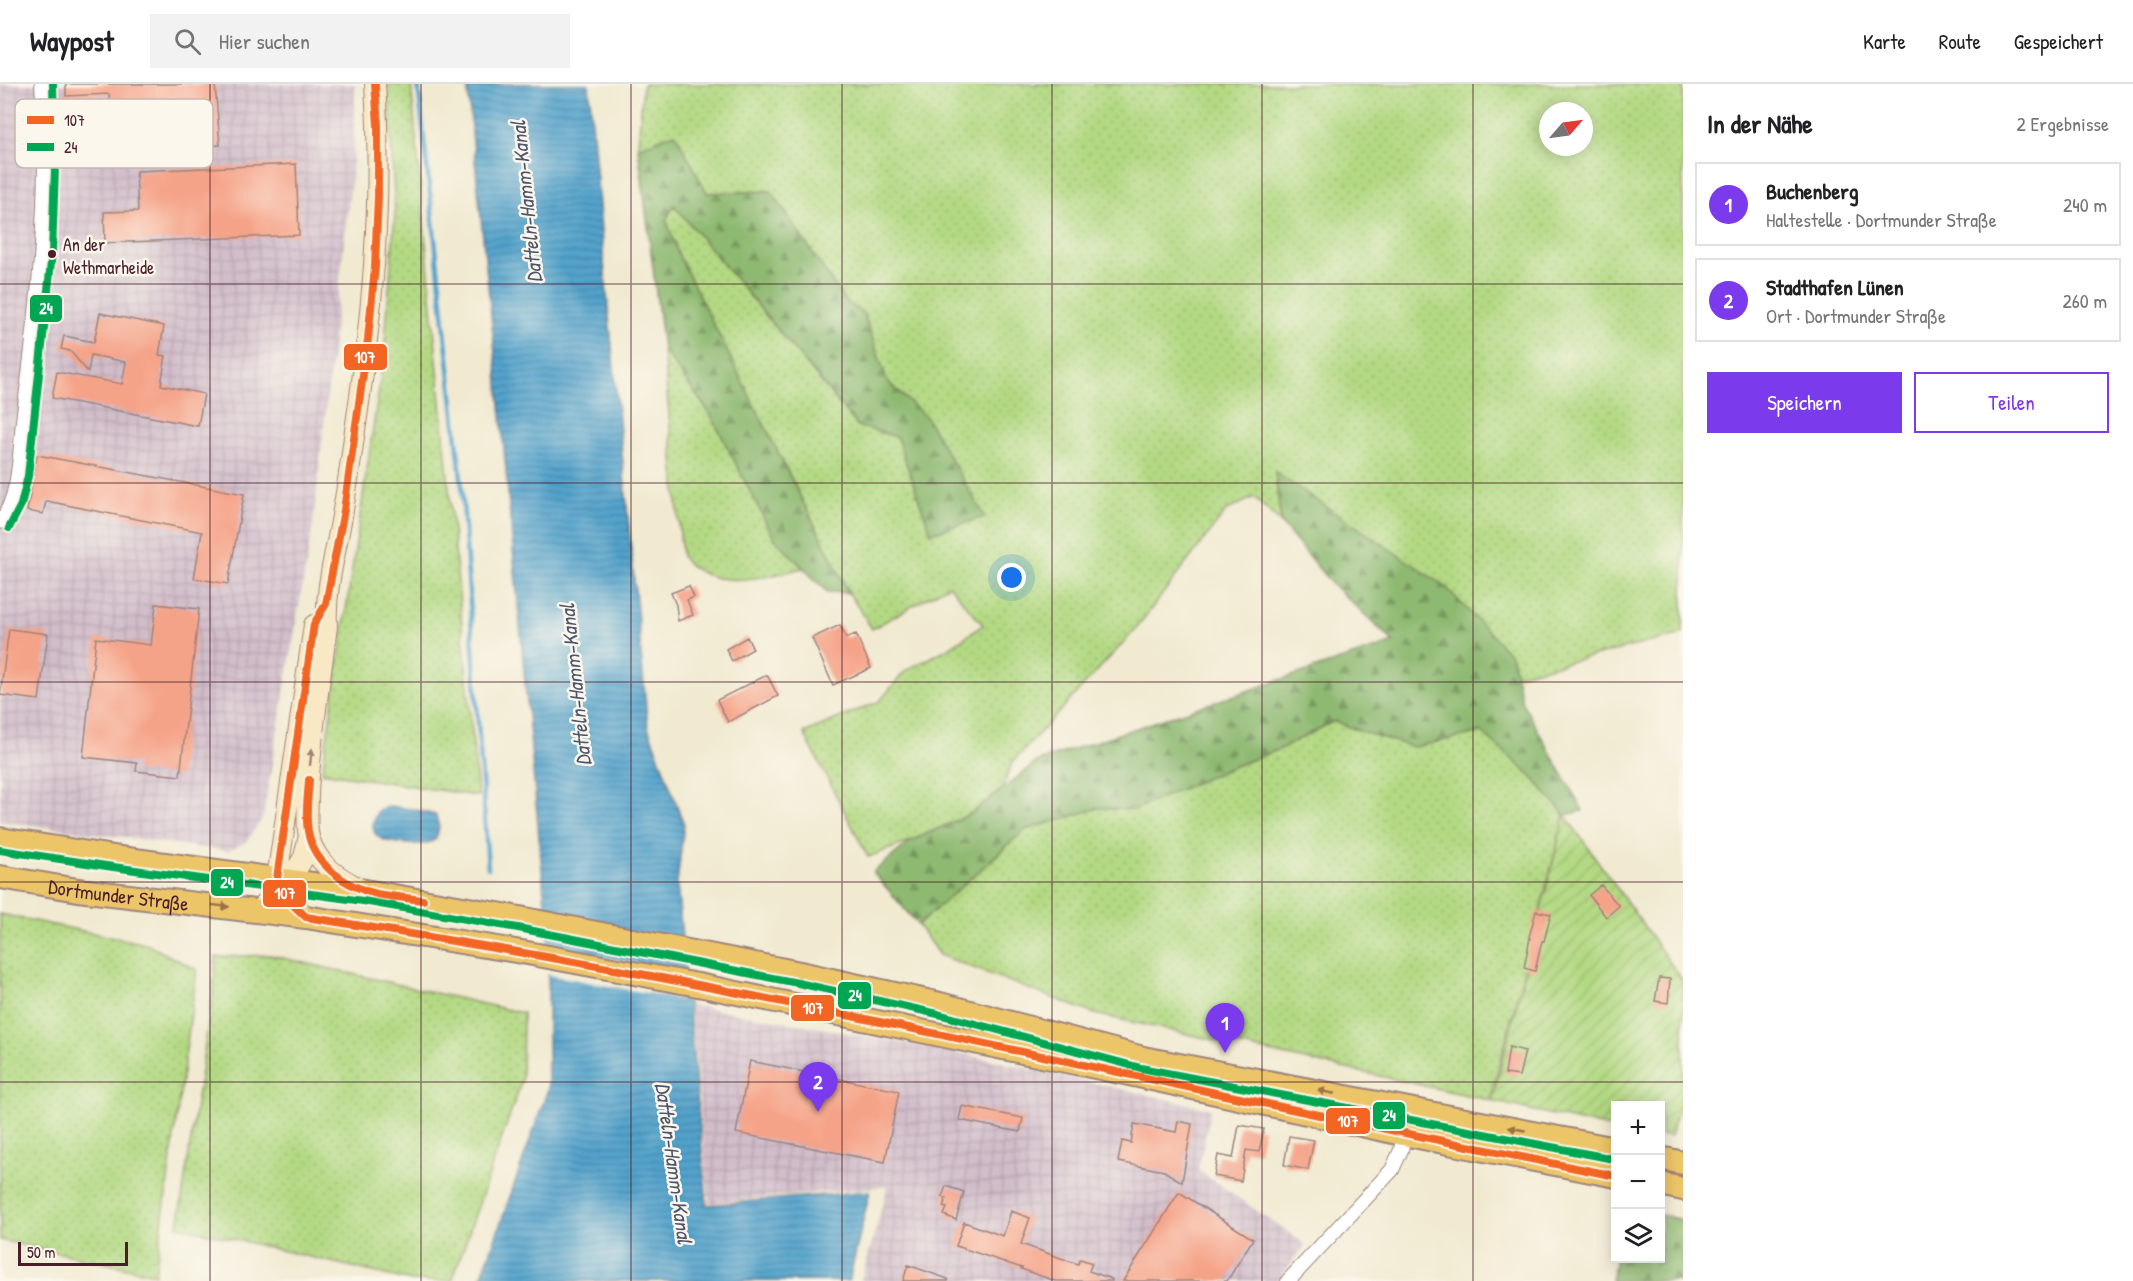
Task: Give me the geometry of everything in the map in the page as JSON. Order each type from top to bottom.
[{"type":"main road","points":[[259,910],[304,857],[309,836],[309,771],[327,626],[326,604],[344,510],[359,410],[375,267],[378,125],[375,84]]},
{"type":"main road","points":[[306,917],[288,900],[282,881],[314,624],[326,604]]},
{"type":"main road","points":[[309,836],[326,866],[336,876],[365,891]]},
{"type":"main road","name":"Dortmunder Straße","points":[[0,839],[282,881],[365,891],[520,918],[800,973],[940,1005],[1143,1058],[1611,1148]]},
{"type":"main road","name":"Dortmunder Straße","points":[[0,877],[78,890],[259,910],[522,952],[703,986],[1134,1075],[1405,1134],[1611,1175]]},
{"type":"main road","points":[[1665,1159],[1683,1163]]},
{"type":"main road","points":[[1665,1185],[1683,1189]]},
{"type":"street","points":[[42,84],[43,99]]},
{"type":"street","points":[[0,522],[15,490],[38,288],[46,168]]},
{"type":"street","points":[[1288,1281],[1392,1170],[1401,1150],[1409,1108]]},
{"type":"shaded area","points":[[0,84],[355,84],[353,161],[313,524],[263,817],[246,842],[228,851],[0,821]]},
{"type":"shaded area","points":[[690,1005],[955,1052],[1211,1109],[1198,1170],[1306,1245],[1277,1281],[861,1281],[888,1186],[709,1203]]},
{"type":"green space","points":[[388,84],[411,84],[478,796],[322,772],[384,355],[395,214]]},
{"type":"green space","points":[[643,84],[1683,84],[1683,634],[1516,675],[1511,655],[1275,473],[1281,523],[1254,497],[1226,511],[1135,630],[1012,763],[1002,789],[970,814],[911,841],[868,857],[804,733],[880,701],[905,671],[947,649],[983,625],[949,585],[872,629],[849,593],[679,256],[666,220],[674,205],[858,426],[897,437],[931,533],[926,417],[887,381],[864,314],[844,300],[771,191],[707,193],[675,133],[638,147]]},
{"type":"green space","points":[[675,133],[707,193],[771,191],[844,300],[864,314],[887,381],[926,417],[985,517],[931,533],[897,437],[858,426],[674,205],[666,220],[679,256],[849,593],[827,592],[774,538],[711,415],[663,349],[638,147]]},
{"type":"green space","points":[[663,349],[711,415],[774,538],[803,568],[755,578],[723,579],[707,575],[694,568],[682,557]]},
{"type":"green space","points":[[1275,472],[1446,587],[1511,655],[1522,702],[1583,811],[1565,815],[1528,773],[1481,732],[1414,747],[1334,721],[1280,749],[1133,810],[1098,808],[1025,830],[918,925],[873,872],[911,841],[971,814],[1038,761],[1394,642],[1330,582],[1281,523]]},
{"type":"green space","points":[[1334,721],[1414,747],[1481,732],[1528,773],[1565,815],[1490,1100],[1095,1014],[939,955],[918,925],[1025,830],[1098,808],[1133,810],[1280,749]]},
{"type":"green space","points":[[1565,815],[1683,981],[1683,1094],[1670,1136],[1665,1135],[1665,1101],[1611,1101],[1611,1128],[1492,1101]]},
{"type":"green space","points":[[0,914],[146,944],[197,970],[155,1274],[0,1240]]},
{"type":"green space","points":[[270,955],[523,1013],[522,1080],[452,1281],[412,1281],[178,1226],[216,957]]},
{"type":"green space","points":[[1665,1216],[1683,1220],[1683,1281],[1611,1281],[1615,1263],[1665,1263]]},
{"type":"water","name":"Datteln-Hamm-Kanal","points":[[467,84],[589,84],[648,727],[684,824],[677,883],[707,1205],[870,1191],[849,1281],[480,1281],[548,1089],[548,937],[498,383]]},
{"type":"water","points":[[390,806],[436,815],[439,827],[436,839],[427,843],[414,844],[391,842],[380,838],[374,830],[375,818],[378,810]]},
{"type":"pier","points":[[545,947],[688,973],[690,1001],[545,974]]},
{"type":"building","points":[[66,84],[215,84],[220,145],[213,145],[213,99],[109,99],[109,94],[66,96]]},
{"type":"building","points":[[296,164],[299,235],[105,243],[104,212],[138,211],[136,171]]},
{"type":"building","points":[[100,313],[164,326],[159,355],[166,356],[161,385],[204,394],[198,426],[52,398],[57,372],[122,384],[126,362],[91,355],[88,372],[70,351],[61,349],[64,336],[94,342]]},
{"type":"building","points":[[37,455],[244,494],[228,584],[194,578],[202,532],[46,501],[43,514],[27,511]]},
{"type":"building","points":[[689,586],[694,597],[687,600],[693,615],[678,621],[676,605],[671,593]]},
{"type":"building","points":[[156,604],[199,609],[180,776],[136,771],[137,763],[83,757],[96,638],[151,645]]},
{"type":"building","points":[[840,625],[846,638],[856,634],[871,668],[833,685],[812,638]]},
{"type":"building","points":[[9,629],[48,634],[39,700],[0,695]]},
{"type":"building","points":[[747,637],[753,649],[732,661],[726,649]]},
{"type":"building","points":[[767,675],[778,696],[728,722],[717,700]]},
{"type":"building","points":[[1601,885],[1619,906],[1606,917],[1589,895]]},
{"type":"building","points":[[1536,911],[1551,914],[1535,971],[1524,968]]},
{"type":"building","points":[[1659,978],[1670,979],[1668,1003],[1655,1001]]},
{"type":"building","points":[[1509,1047],[1525,1051],[1519,1076],[1505,1074]]},
{"type":"building","points":[[750,1061],[899,1091],[885,1162],[736,1133]]},
{"type":"building","points":[[962,1106],[1023,1118],[1020,1132],[959,1120]]},
{"type":"building","points":[[1178,1121],[1192,1124],[1182,1182],[1164,1171],[1118,1162],[1122,1141],[1131,1143],[1134,1124],[1176,1132]]},
{"type":"building","points":[[1239,1125],[1264,1129],[1259,1152],[1246,1150],[1241,1181],[1214,1176],[1218,1155],[1233,1158]]},
{"type":"building","points":[[1289,1136],[1314,1140],[1308,1170],[1284,1165]]},
{"type":"building","points":[[946,1186],[964,1192],[956,1220],[944,1215],[947,1208],[943,1207],[946,1198],[942,1197]]},
{"type":"building","points":[[1179,1192],[1253,1239],[1227,1281],[1123,1281]]},
{"type":"building","points":[[1011,1211],[1030,1218],[1021,1244],[1078,1264],[1080,1259],[1092,1263],[1089,1271],[1112,1279],[1112,1281],[1055,1281],[956,1246],[964,1222],[1003,1236]]},
{"type":"building","points":[[908,1265],[948,1279],[948,1281],[903,1281]]},
{"type":"waterway","points":[[418,84],[462,487],[488,868]]},
{"type":"transit line","name":"24","points":[[53,84],[53,99]]},
{"type":"transit line","name":"107","points":[[375,84],[378,125],[378,196],[375,267],[368,339],[344,510],[326,604],[314,624],[277,878],[288,900],[306,917],[703,986],[1611,1175]]},
{"type":"transit line","name":"24","points":[[9,528],[21,505],[28,476],[52,253],[55,168]]},
{"type":"transit line","name":"107","points":[[309,780],[308,831],[311,843],[324,864],[343,880],[365,891],[423,900]]},
{"type":"transit line","name":"24","points":[[0,850],[363,901],[518,928],[798,983],[938,1014],[1141,1068],[1611,1158]]},
{"type":"place","name":"An der Wethmarheide","points":[[52,254]]},
{"type":"place","name":"Buchenberg","points":[[1225,1053]]},
{"type":"place","name":"Stadthafen Lünen","points":[[818,1112]]}]
